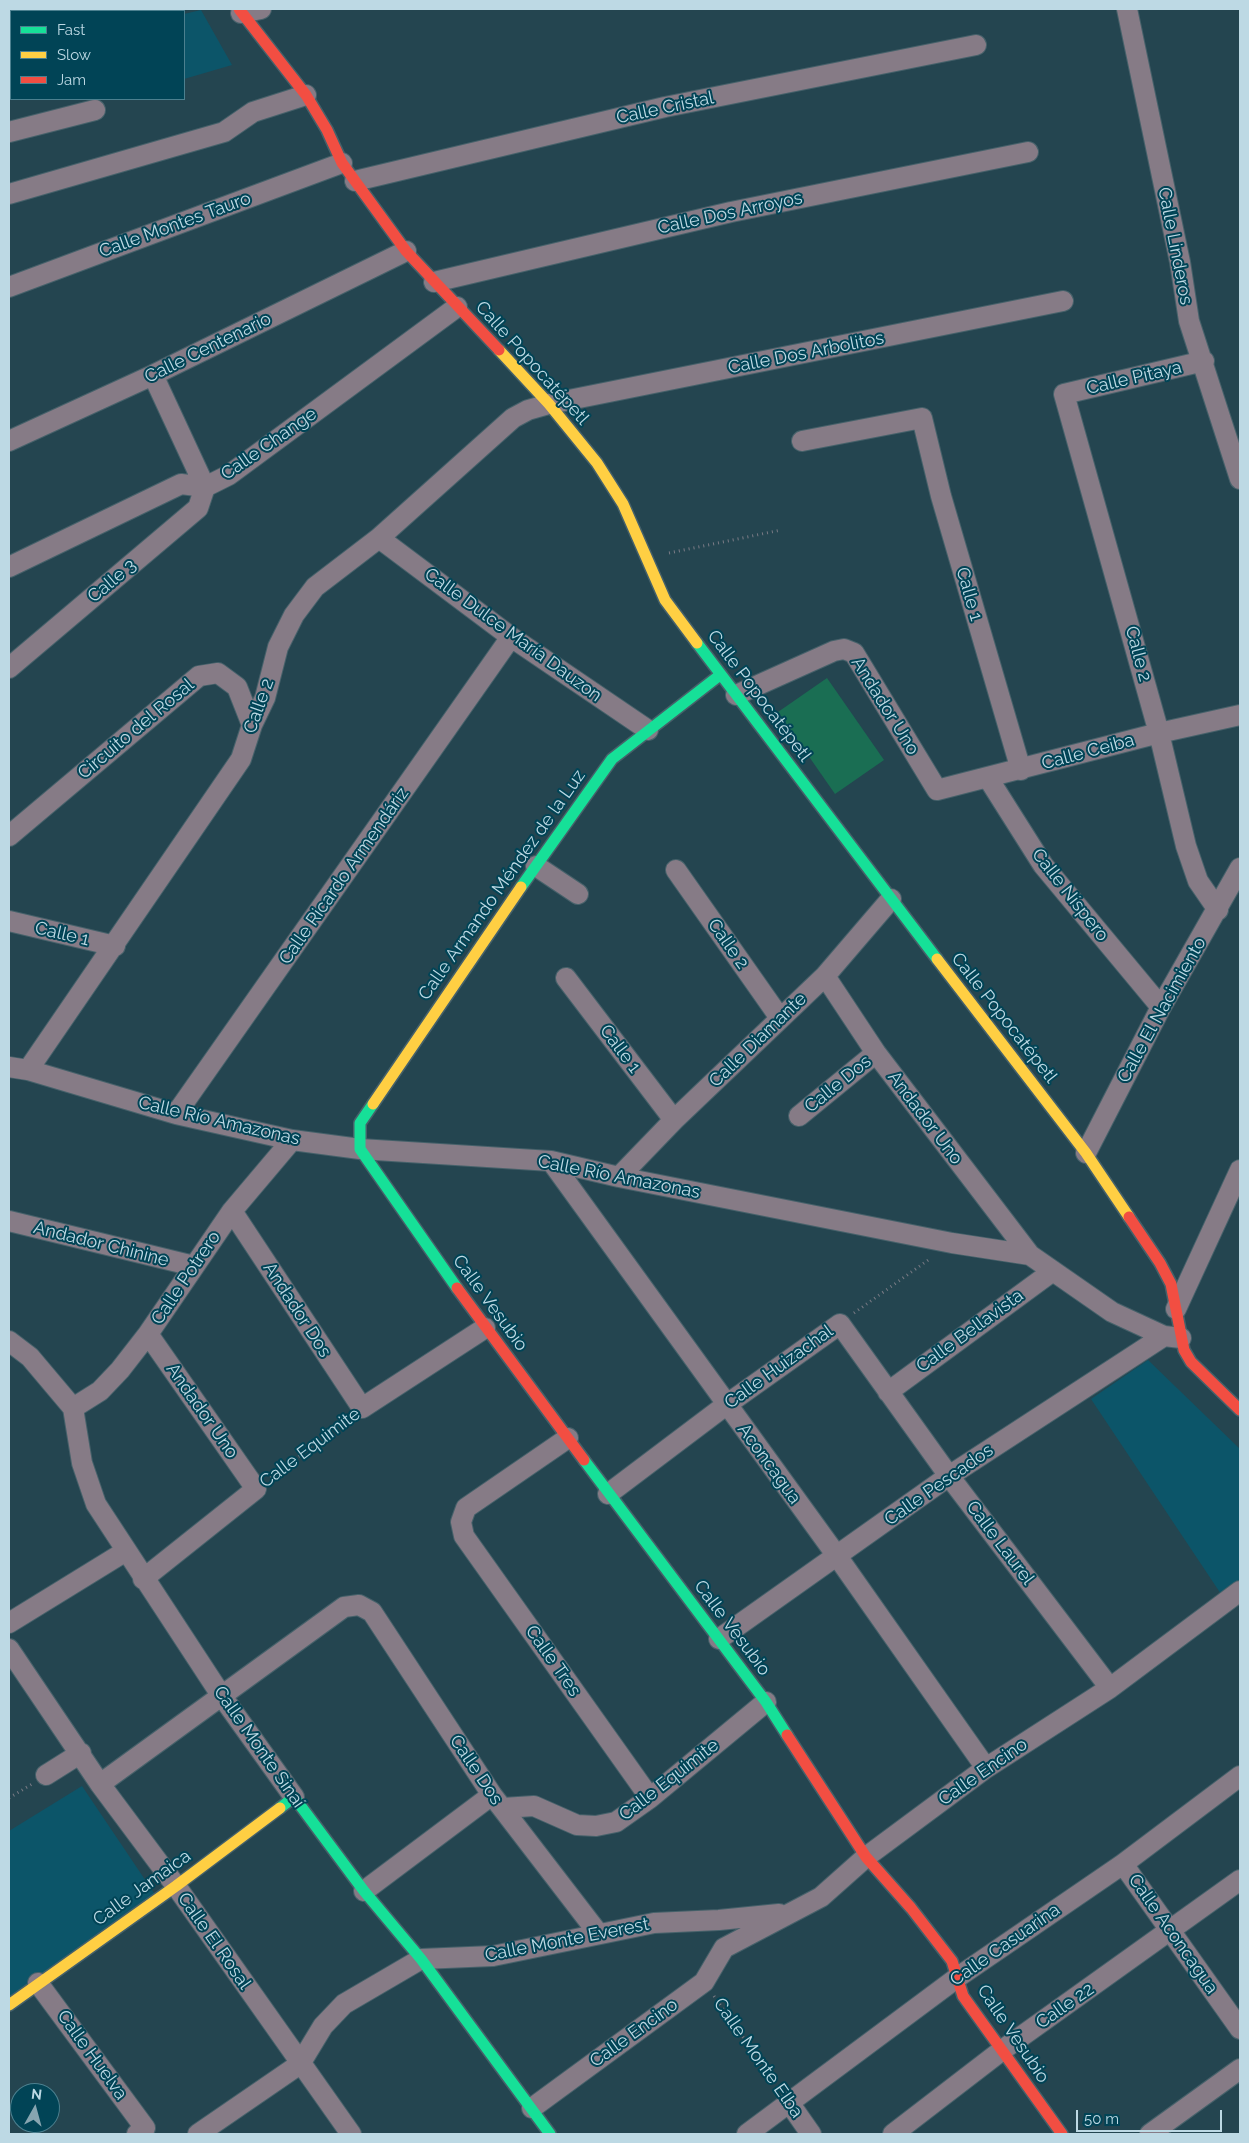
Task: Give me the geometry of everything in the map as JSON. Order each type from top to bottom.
[{"type":"street","points":[[240,11],[262,9]]},
{"type":"street","name":"Calle Linderos","points":[[1127,9],[1180,262],[1189,321],[1204,361],[1240,478]]},
{"type":"street","name":"Calle Popocatépetl","points":[[240,11],[306,95],[327,130],[342,163],[406,251],[549,404],[597,463],[623,504],[665,600],[720,675],[1086,1153],[1160,1263],[1171,1284],[1176,1309],[1172,1337],[1184,1350],[1191,1362],[1238,1404]]},
{"type":"street","name":"Calle Cristal","points":[[355,181],[665,106],[976,45]]},
{"type":"street","points":[[9,194],[224,132],[253,112],[306,95]]},
{"type":"street","points":[[9,132],[95,110]]},
{"type":"street","name":"Calle Dos Arroyos","points":[[434,282],[731,212],[1028,152]]},
{"type":"street","name":"Calle Montes Tauro","points":[[9,288],[342,163]]},
{"type":"street","name":"Calle Centenario","points":[[9,441],[153,375],[406,251]]},
{"type":"street","name":"Calle Dos Arbolitos","points":[[549,404],[1063,301]]},
{"type":"street","name":"Calle Change","points":[[9,567],[181,484],[205,487],[229,475],[457,307]]},
{"type":"street","name":"Calle Pitaya","points":[[1064,394],[1204,361]]},
{"type":"street","points":[[153,375],[205,487]]},
{"type":"street","name":"Calle 2","points":[[1064,394],[1159,733],[1186,846],[1198,881],[1218,910]]},
{"type":"street","name":"Calle 2","points":[[19,1069],[115,946],[241,759],[252,725],[265,698],[278,647],[294,615],[315,587],[379,538],[512,418],[528,410],[549,404]]},
{"type":"street","name":"Calle 1","points":[[802,441],[922,418],[941,496],[1021,770]]},
{"type":"street","name":"Calle 3","points":[[10,664],[198,508],[205,487]]},
{"type":"street","name":"Calle Dulce María Dauzon","points":[[379,538],[511,637],[648,730]]},
{"type":"street","name":"Calle Ricardo Armendáriz","points":[[176,1114],[511,637]]},
{"type":"street","name":"Andador Uno","points":[[736,695],[834,650],[854,653],[937,790]]},
{"type":"street","name":"Circuito del Rosal","points":[[9,836],[199,676],[218,673],[237,687],[252,725]]},
{"type":"street","name":"Calle Armando Méndez de la Luz","points":[[360,1149],[360,1123],[536,866],[612,759],[720,675]]},
{"type":"street","name":"Calle Ceiba","points":[[937,790],[1021,770],[1159,733],[1240,715]]},
{"type":"street","name":"Calle Níspero","points":[[988,778],[1043,865],[1160,1007]]},
{"type":"street","points":[[536,866],[578,894]]},
{"type":"street","name":"Calle El Nacimiento","points":[[1086,1153],[1160,1007],[1218,910],[1240,868]]},
{"type":"street","name":"Calle 2","points":[[676,870],[780,1018]]},
{"type":"street","name":"Calle Diamante","points":[[620,1177],[674,1120],[825,976],[891,899]]},
{"type":"street","name":"Calle 1","points":[[9,921],[115,946]]},
{"type":"street","name":"Andador Uno","points":[[825,976],[876,1053],[1030,1255]]},
{"type":"street","name":"Calle 1","points":[[566,978],[674,1120]]},
{"type":"street","name":"Calle Dos","points":[[799,1116],[876,1053]]},
{"type":"street","name":"Calle Río Amazonas","points":[[19,1069],[176,1114],[292,1140],[360,1149],[551,1161],[620,1177],[952,1243],[1030,1255],[1112,1312],[1172,1337]]},
{"type":"street","name":"Calle Potrero","points":[[73,1408],[100,1391],[148,1334],[232,1211],[292,1140]]},
{"type":"street","name":"Calle Vesubio","points":[[360,1149],[485,1328],[766,1702],[866,1857],[912,1908],[952,1961],[963,1996],[1062,2134]]},
{"type":"street","name":"Aconcagua","points":[[551,1161],[837,1556],[986,1768]]},
{"type":"street","points":[[1176,1309],[1240,1170]]},
{"type":"street","name":"Andador Dos","points":[[232,1211],[362,1408]]},
{"type":"street","name":"Andador Chinine","points":[[9,1221],[194,1266]]},
{"type":"street","name":"Calle Bellavista","points":[[888,1392],[1053,1271]]},
{"type":"street","name":"Calle Huizachal","points":[[608,1494],[726,1405],[840,1324]]},
{"type":"street","name":"Calle Laurel","points":[[840,1324],[949,1476],[1110,1688]]},
{"type":"street","name":"Calle Equimite","points":[[362,1408],[485,1328]]},
{"type":"street","name":"Andador Uno","points":[[148,1334],[256,1489]]},
{"type":"street","name":"Calle Pescados","points":[[719,1639],[949,1476],[1172,1337]]},
{"type":"street","points":[[9,1340],[30,1357],[73,1408]]},
{"type":"street","name":"Calle Monte Sinaí","points":[[73,1408],[82,1463],[96,1504],[143,1579],[221,1695],[294,1797],[364,1891],[421,1959],[550,2134]]},
{"type":"street","name":"Calle Tres","points":[[568,1438],[466,1508],[461,1522],[464,1536],[650,1798]]},
{"type":"street","name":"Calle Equimite","points":[[143,1579],[256,1489]]},
{"type":"street","points":[[9,1623],[126,1551]]},
{"type":"street","name":"Calle Encino","points":[[532,2108],[704,1982],[724,1948],[820,1896],[866,1857],[986,1768],[1110,1688],[1240,1591]]},
{"type":"street","name":"Calle Dos","points":[[221,1695],[344,1607],[359,1604],[372,1612],[497,1801],[598,1933]]},
{"type":"street","name":"Calle El Rosal","points":[[9,1649],[81,1753],[100,1784],[176,1886],[351,2134]]},
{"type":"street","points":[[100,1784],[221,1695]]},
{"type":"street","name":"Calle Equimite","points":[[497,1801],[534,1806],[577,1825],[596,1826],[616,1822],[650,1798],[766,1702]]},
{"type":"street","points":[[46,1775],[81,1753]]},
{"type":"street","name":"Calle Casuarina","points":[[748,2134],[958,1977],[1123,1864],[1240,1776]]},
{"type":"street","name":"Calle Jamaica","points":[[9,2005],[176,1886],[294,1797]]},
{"type":"street","points":[[364,1891],[497,1801]]},
{"type":"street","name":"Calle Aconcagua","points":[[1123,1864],[1240,2029]]},
{"type":"street","name":"Calle 22","points":[[892,2134],[1001,2051],[1240,1880]]},
{"type":"street","name":"Calle Monte Everest","points":[[198,2134],[300,2064],[323,2026],[344,2004],[421,1959],[493,1956],[654,1922],[719,1920],[791,1912]]},
{"type":"street","points":[[719,1920],[724,1948]]},
{"type":"street","name":"Calle Huelva","points":[[38,1983],[141,2131]]},
{"type":"street","points":[[1150,2134],[1240,2069]]},
{"type":"street","name":"Calle Monte Elba","points":[[790,2104],[811,2134]]},
{"type":"path","points":[[646,558],[781,530]]},
{"type":"path","name":"Calle Huizachal","points":[[840,1324],[952,1243]]},
{"type":"path","name":"Calle Equimite","points":[[256,1489],[362,1408]]},
{"type":"path","points":[[9,1798],[46,1775]]},
{"type":"path","name":"Calle Monte Elba","points":[[704,1982],[790,2104]]},
{"type":"shaded area","points":[[201,10],[232,65],[185,79],[185,14]]},
{"type":"shaded area","points":[[1148,1360],[1240,1449],[1240,1580],[1221,1594],[1091,1399]]},
{"type":"shaded area","points":[[82,1786],[156,1896],[9,2001],[9,1831]]},
{"type":"green space","points":[[827,678],[884,760],[835,794],[778,712]]},
{"type":"traffic: fast","points":[[697,643],[937,959]]},
{"type":"traffic: fast","points":[[521,887],[612,759],[720,675]]},
{"type":"traffic: fast","points":[[373,1104],[360,1123],[360,1149],[457,1288]]},
{"type":"traffic: fast","points":[[584,1460],[766,1702],[787,1735]]},
{"type":"traffic: fast","points":[[280,1808],[294,1797],[364,1891],[421,1959],[550,2134]]},
{"type":"traffic: slow","points":[[499,350],[549,404],[597,463],[623,504],[665,600],[697,643]]},
{"type":"traffic: slow","points":[[373,1104],[521,887]]},
{"type":"traffic: slow","points":[[937,959],[1086,1153],[1129,1217]]},
{"type":"traffic: slow","points":[[9,2005],[176,1886],[280,1808]]},
{"type":"traffic: jam","points":[[239,9],[306,95],[327,130],[342,163],[406,251],[499,350]]},
{"type":"traffic: jam","points":[[1129,1217],[1160,1263],[1171,1284],[1184,1350],[1191,1362],[1240,1410]]},
{"type":"traffic: jam","points":[[457,1288],[584,1460]]},
{"type":"traffic: jam","points":[[787,1735],[866,1857],[911,1908],[952,1961],[963,1996],[1062,2134]]}]
